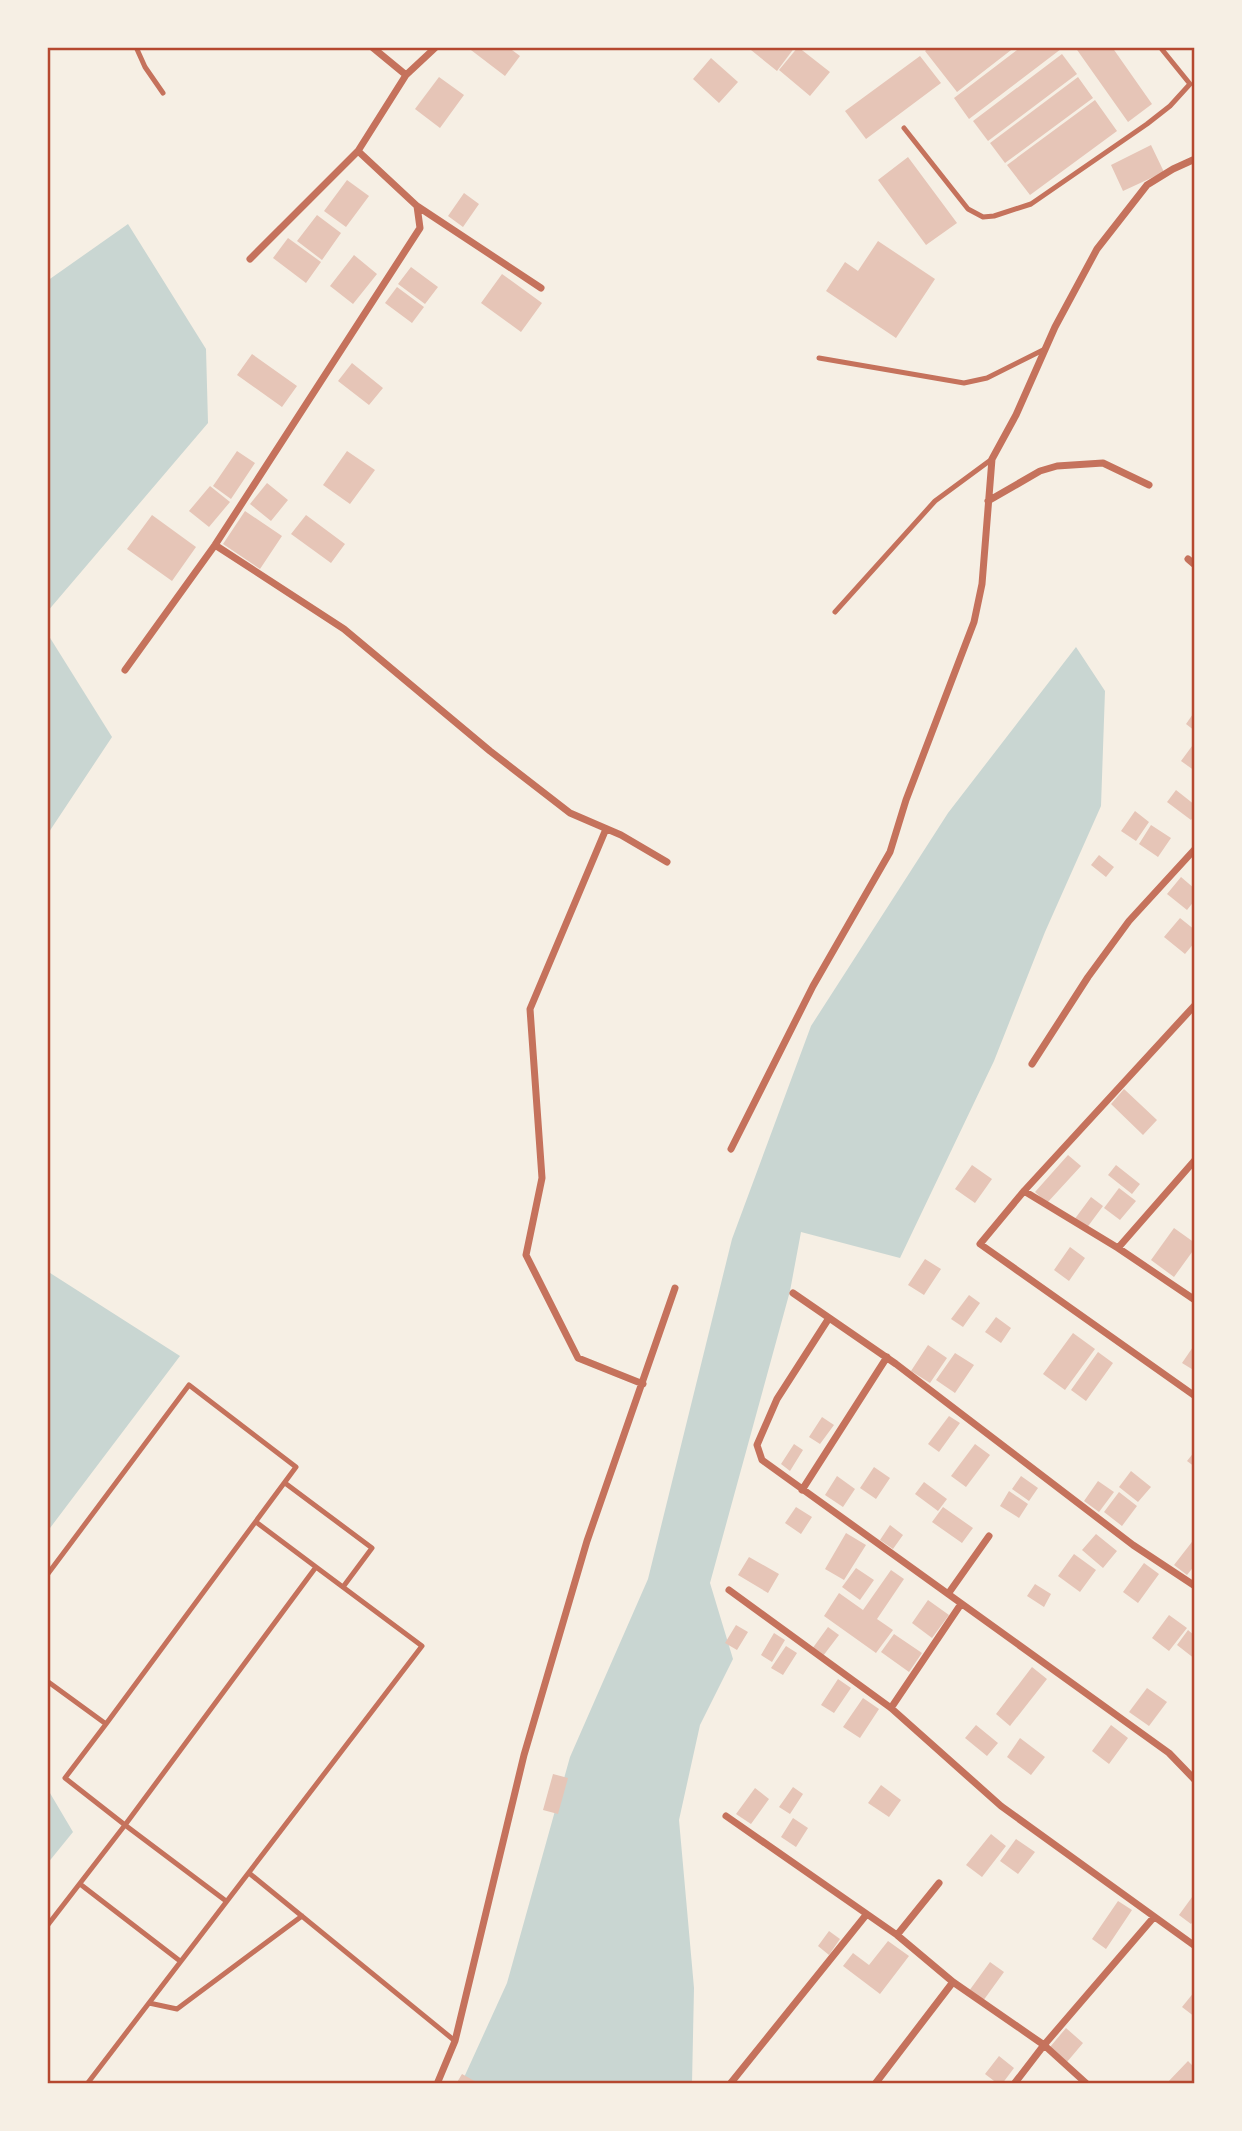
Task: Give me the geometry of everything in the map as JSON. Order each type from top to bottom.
[{"type":"street","points":[[372,47],[406,75]]},
{"type":"street","points":[[250,259],[358,151],[406,75],[436,47]]},
{"type":"street","points":[[358,151],[417,206],[541,288]]},
{"type":"street","points":[[731,1149],[813,986],[890,852],[906,800],[974,622],[982,584],[992,460],[1097,249],[1147,185],[1195,159]]},
{"type":"street","points":[[125,670],[215,545],[420,228],[417,206]]},
{"type":"street","points":[[988,501],[1040,471],[1056,466],[1102,463],[1149,485]]},
{"type":"street","points":[[215,545],[344,629],[489,751],[570,813],[667,862]]},
{"type":"street","points":[[1188,559],[1195,565]]},
{"type":"street","points":[[606,829],[530,1009],[542,1178],[526,1255],[578,1358],[643,1384]]},
{"type":"street","points":[[1032,1064],[1088,977],[1129,921],[1195,849]]},
{"type":"street","points":[[1195,1005],[1024,1191],[980,1244],[1195,1396]]},
{"type":"street","points":[[1118,1248],[1195,1160]]},
{"type":"street","points":[[1024,1191],[1118,1248],[1195,1300]]},
{"type":"street","points":[[438,2084],[455,2042],[524,1755],[587,1541],[675,1288]]},
{"type":"street","points":[[793,1293],[887,1357],[1133,1545],[1195,1587]]},
{"type":"street","points":[[829,1318],[777,1399],[757,1445],[762,1461],[1169,1753],[1195,1780]]},
{"type":"street","points":[[802,1490],[887,1357]]},
{"type":"street","points":[[948,1594],[989,1536]]},
{"type":"street","points":[[729,1590],[891,1708],[1001,1806],[1195,1946]]},
{"type":"street","points":[[891,1708],[961,1604]]},
{"type":"street","points":[[726,1816],[897,1935],[953,1982],[1044,2045],[1087,2084]]},
{"type":"street","points":[[897,1935],[939,1883]]},
{"type":"street","points":[[730,2084],[866,1915]]},
{"type":"street","points":[[1014,2084],[1154,1917]]},
{"type":"street","points":[[875,2084],[953,1982]]},
{"type":"lane","points":[[136,47],[145,67],[163,93]]},
{"type":"lane","points":[[904,128],[968,209],[983,217],[994,216],[1031,204],[1170,106],[1192,83],[1160,47]]},
{"type":"lane","points":[[819,358],[964,383],[987,378],[1045,349]]},
{"type":"lane","points":[[835,612],[935,501],[992,460]]},
{"type":"lane","points":[[47,1574],[189,1385],[296,1467],[65,1778],[226,1901]]},
{"type":"lane","points":[[285,1483],[372,1548],[343,1587]]},
{"type":"lane","points":[[87,2084],[422,1646],[256,1522]]},
{"type":"lane","points":[[47,1926],[316,1567]]},
{"type":"lane","points":[[47,1681],[106,1724]]},
{"type":"lane","points":[[249,1873],[455,2042]]},
{"type":"lane","points":[[79,1884],[180,1961]]},
{"type":"lane","points":[[149,2003],[177,2009],[302,1916]]},
{"type":"shaded area","points":[[128,224],[206,349],[208,423],[47,612],[47,281]]},
{"type":"shaded area","points":[[47,633],[112,737],[47,835]]},
{"type":"shaded area","points":[[1076,647],[1105,691],[1101,806],[1045,932],[994,1061],[900,1258],[801,1232],[790,1291],[710,1583],[733,1659],[700,1725],[679,1820],[694,1988],[692,2084],[461,2084],[507,1983],[570,1757],[648,1579],[732,1239],[811,1026],[948,813]]},
{"type":"shaded area","points":[[47,1271],[180,1356],[47,1532]]},
{"type":"shaded area","points":[[47,1788],[73,1832],[47,1864]]},
{"type":"building","points":[[467,47],[508,47],[520,56],[505,76]]},
{"type":"building","points":[[753,47],[795,47],[777,71],[751,50]]},
{"type":"building","points":[[798,47],[830,72],[810,96],[779,70]]},
{"type":"building","points":[[930,47],[1015,47],[957,92],[925,51]]},
{"type":"building","points":[[1021,47],[1061,49],[969,119],[954,98]]},
{"type":"building","points":[[1075,47],[1112,47],[1152,104],[1128,122]]},
{"type":"building","points":[[1062,54],[1077,74],[988,141],[973,121]]},
{"type":"building","points":[[920,56],[941,83],[866,139],[845,111]]},
{"type":"building","points":[[711,58],[738,82],[719,103],[693,79]]},
{"type":"building","points":[[439,77],[464,95],[440,128],[415,109]]},
{"type":"building","points":[[1078,77],[1093,98],[1005,163],[990,143]]},
{"type":"building","points":[[1095,100],[1117,131],[1030,195],[1007,165]]},
{"type":"building","points":[[1151,145],[1164,172],[1123,191],[1111,165]]},
{"type":"building","points":[[908,157],[957,223],[926,245],[878,180]]},
{"type":"building","points":[[347,180],[369,196],[346,227],[324,211]]},
{"type":"building","points":[[464,193],[479,204],[463,227],[448,216]]},
{"type":"building","points":[[317,215],[341,233],[322,260],[297,241]]},
{"type":"building","points":[[288,238],[321,262],[306,283],[273,258]]},
{"type":"building","points":[[878,241],[935,279],[896,338],[826,291],[845,262],[858,271]]},
{"type":"building","points":[[354,255],[377,274],[353,304],[330,286]]},
{"type":"building","points":[[411,267],[438,287],[425,304],[398,284]]},
{"type":"building","points":[[502,274],[542,303],[521,332],[481,303]]},
{"type":"building","points":[[397,287],[424,307],[412,323],[385,303]]},
{"type":"building","points":[[252,354],[297,386],[282,407],[237,375]]},
{"type":"building","points":[[352,363],[383,388],[369,405],[338,381]]},
{"type":"building","points":[[237,451],[255,463],[231,499],[213,486]]},
{"type":"building","points":[[347,451],[375,470],[350,504],[323,485]]},
{"type":"building","points":[[267,483],[288,500],[271,521],[250,504]]},
{"type":"building","points":[[210,486],[230,502],[209,527],[189,511]]},
{"type":"building","points":[[245,511],[282,536],[260,569],[223,544]]},
{"type":"building","points":[[152,515],[196,547],[172,581],[127,549]]},
{"type":"building","points":[[306,515],[345,544],[331,563],[291,534]]},
{"type":"building","points":[[1195,711],[1195,731],[1186,724]]},
{"type":"building","points":[[1195,742],[1195,771],[1181,761]]},
{"type":"building","points":[[1176,790],[1195,805],[1195,815],[1191,820],[1167,802]]},
{"type":"building","points":[[1135,811],[1149,822],[1136,841],[1121,831]]},
{"type":"building","points":[[1151,825],[1171,838],[1158,857],[1139,844]]},
{"type":"building","points":[[1099,855],[1114,867],[1106,877],[1091,865]]},
{"type":"building","points":[[1181,877],[1195,889],[1195,900],[1187,910],[1167,894]]},
{"type":"building","points":[[1180,918],[1195,930],[1195,942],[1185,954],[1164,937]]},
{"type":"building","points":[[1124,1089],[1157,1120],[1143,1135],[1111,1104]]},
{"type":"building","points":[[1068,1155],[1081,1166],[1047,1203],[1035,1192]]},
{"type":"building","points":[[972,1165],[992,1179],[975,1203],[955,1189]]},
{"type":"building","points":[[1116,1165],[1140,1184],[1132,1194],[1108,1175]]},
{"type":"building","points":[[1119,1188],[1136,1201],[1120,1220],[1104,1208]]},
{"type":"building","points":[[1091,1197],[1103,1206],[1086,1229],[1074,1220]]},
{"type":"building","points":[[1174,1228],[1195,1243],[1195,1248],[1174,1277],[1151,1260]]},
{"type":"building","points":[[1070,1247],[1085,1258],[1069,1281],[1054,1270]]},
{"type":"building","points":[[925,1259],[941,1269],[924,1295],[908,1285]]},
{"type":"building","points":[[969,1295],[980,1303],[963,1327],[951,1319]]},
{"type":"building","points":[[996,1317],[1011,1328],[1001,1343],[985,1332]]},
{"type":"building","points":[[1073,1333],[1095,1349],[1065,1390],[1043,1374]]},
{"type":"building","points":[[1195,1344],[1195,1371],[1182,1363]]},
{"type":"building","points":[[928,1345],[947,1358],[930,1383],[911,1371]]},
{"type":"building","points":[[1098,1352],[1113,1363],[1086,1401],[1071,1390]]},
{"type":"building","points":[[955,1353],[974,1365],[955,1393],[936,1380]]},
{"type":"building","points":[[949,1416],[960,1423],[939,1452],[928,1444]]},
{"type":"building","points":[[822,1417],[834,1425],[820,1444],[809,1437]]},
{"type":"building","points":[[794,1444],[803,1450],[790,1471],[781,1464]]},
{"type":"building","points":[[975,1444],[990,1455],[966,1487],[951,1476]]},
{"type":"building","points":[[1195,1451],[1195,1467],[1187,1461]]},
{"type":"building","points":[[874,1467],[890,1478],[876,1499],[860,1488]]},
{"type":"building","points":[[1131,1471],[1151,1487],[1138,1502],[1119,1487]]},
{"type":"building","points":[[837,1476],[855,1489],[843,1507],[825,1495]]},
{"type":"building","points":[[1021,1476],[1038,1488],[1029,1501],[1012,1489]]},
{"type":"building","points":[[1098,1481],[1114,1492],[1099,1512],[1084,1501]]},
{"type":"building","points":[[924,1482],[947,1499],[938,1511],[915,1494]]},
{"type":"building","points":[[1009,1491],[1028,1504],[1019,1518],[1000,1506]]},
{"type":"building","points":[[1119,1492],[1137,1506],[1122,1526],[1104,1512]]},
{"type":"building","points":[[796,1507],[812,1517],[801,1534],[785,1523]]},
{"type":"building","points":[[943,1507],[973,1528],[962,1543],[932,1522]]},
{"type":"building","points":[[890,1525],[903,1535],[893,1549],[880,1540]]},
{"type":"building","points":[[846,1533],[866,1545],[844,1580],[825,1569]]},
{"type":"building","points":[[1096,1534],[1117,1551],[1103,1568],[1082,1550]]},
{"type":"building","points":[[1195,1538],[1195,1565],[1187,1575],[1174,1565]]},
{"type":"building","points":[[1074,1554],[1096,1570],[1080,1592],[1058,1576]]},
{"type":"building","points":[[749,1557],[779,1574],[768,1593],[738,1575]]},
{"type":"building","points":[[1144,1563],[1159,1574],[1138,1603],[1123,1592]]},
{"type":"building","points":[[856,1568],[874,1580],[860,1600],[842,1587]]},
{"type":"building","points":[[891,1570],[904,1579],[877,1619],[893,1630],[876,1653],[824,1616],[839,1593],[863,1610]]},
{"type":"building","points":[[1035,1584],[1051,1594],[1044,1607],[1027,1596]]},
{"type":"building","points":[[928,1600],[949,1615],[932,1638],[912,1623]]},
{"type":"building","points":[[1169,1615],[1187,1628],[1169,1651],[1152,1638]]},
{"type":"building","points":[[736,1625],[748,1632],[737,1650],[725,1643]]},
{"type":"building","points":[[828,1627],[839,1635],[823,1656],[812,1649]]},
{"type":"building","points":[[1188,1630],[1195,1636],[1195,1659],[1177,1645]]},
{"type":"building","points":[[774,1633],[785,1640],[772,1662],[761,1655]]},
{"type":"building","points":[[894,1634],[922,1653],[909,1672],[881,1652]]},
{"type":"building","points":[[786,1646],[797,1653],[783,1675],[771,1668]]},
{"type":"building","points":[[1032,1667],[1047,1679],[1010,1726],[996,1714]]},
{"type":"building","points":[[838,1679],[851,1688],[834,1713],[821,1705]]},
{"type":"building","points":[[1147,1688],[1167,1702],[1149,1726],[1129,1712]]},
{"type":"building","points":[[863,1698],[879,1709],[860,1738],[843,1727]]},
{"type":"building","points":[[976,1725],[998,1743],[987,1756],[965,1738]]},
{"type":"building","points":[[1111,1725],[1128,1738],[1109,1764],[1092,1751]]},
{"type":"building","points":[[1020,1738],[1045,1757],[1031,1775],[1007,1757]]},
{"type":"building","points":[[553,1774],[568,1778],[558,1814],[543,1810]]},
{"type":"building","points":[[881,1785],[901,1800],[889,1817],[868,1803]]},
{"type":"building","points":[[793,1787],[803,1794],[790,1814],[779,1807]]},
{"type":"building","points":[[755,1788],[769,1799],[751,1824],[736,1814]]},
{"type":"building","points":[[793,1818],[808,1828],[796,1847],[781,1837]]},
{"type":"building","points":[[991,1834],[1006,1846],[982,1877],[966,1865]]},
{"type":"building","points":[[1016,1839],[1035,1852],[1018,1874],[1000,1861]]},
{"type":"building","points":[[1195,1893],[1195,1919],[1191,1924],[1179,1915]]},
{"type":"building","points":[[1118,1901],[1132,1910],[1106,1949],[1092,1939]]},
{"type":"building","points":[[829,1931],[840,1939],[829,1955],[818,1946]]},
{"type":"building","points":[[888,1941],[909,1956],[880,1994],[843,1966],[853,1953],[869,1965]]},
{"type":"building","points":[[990,1962],[1004,1972],[983,2001],[969,1991]]},
{"type":"building","points":[[1195,1991],[1195,2017],[1182,2007]]},
{"type":"building","points":[[1066,2028],[1083,2043],[1067,2062],[1050,2047]]},
{"type":"building","points":[[999,2056],[1014,2068],[1002,2084],[985,2074]]},
{"type":"building","points":[[1188,2061],[1195,2068],[1195,2084],[1166,2084]]},
{"type":"building","points":[[462,2074],[480,2084],[456,2084]]}]
